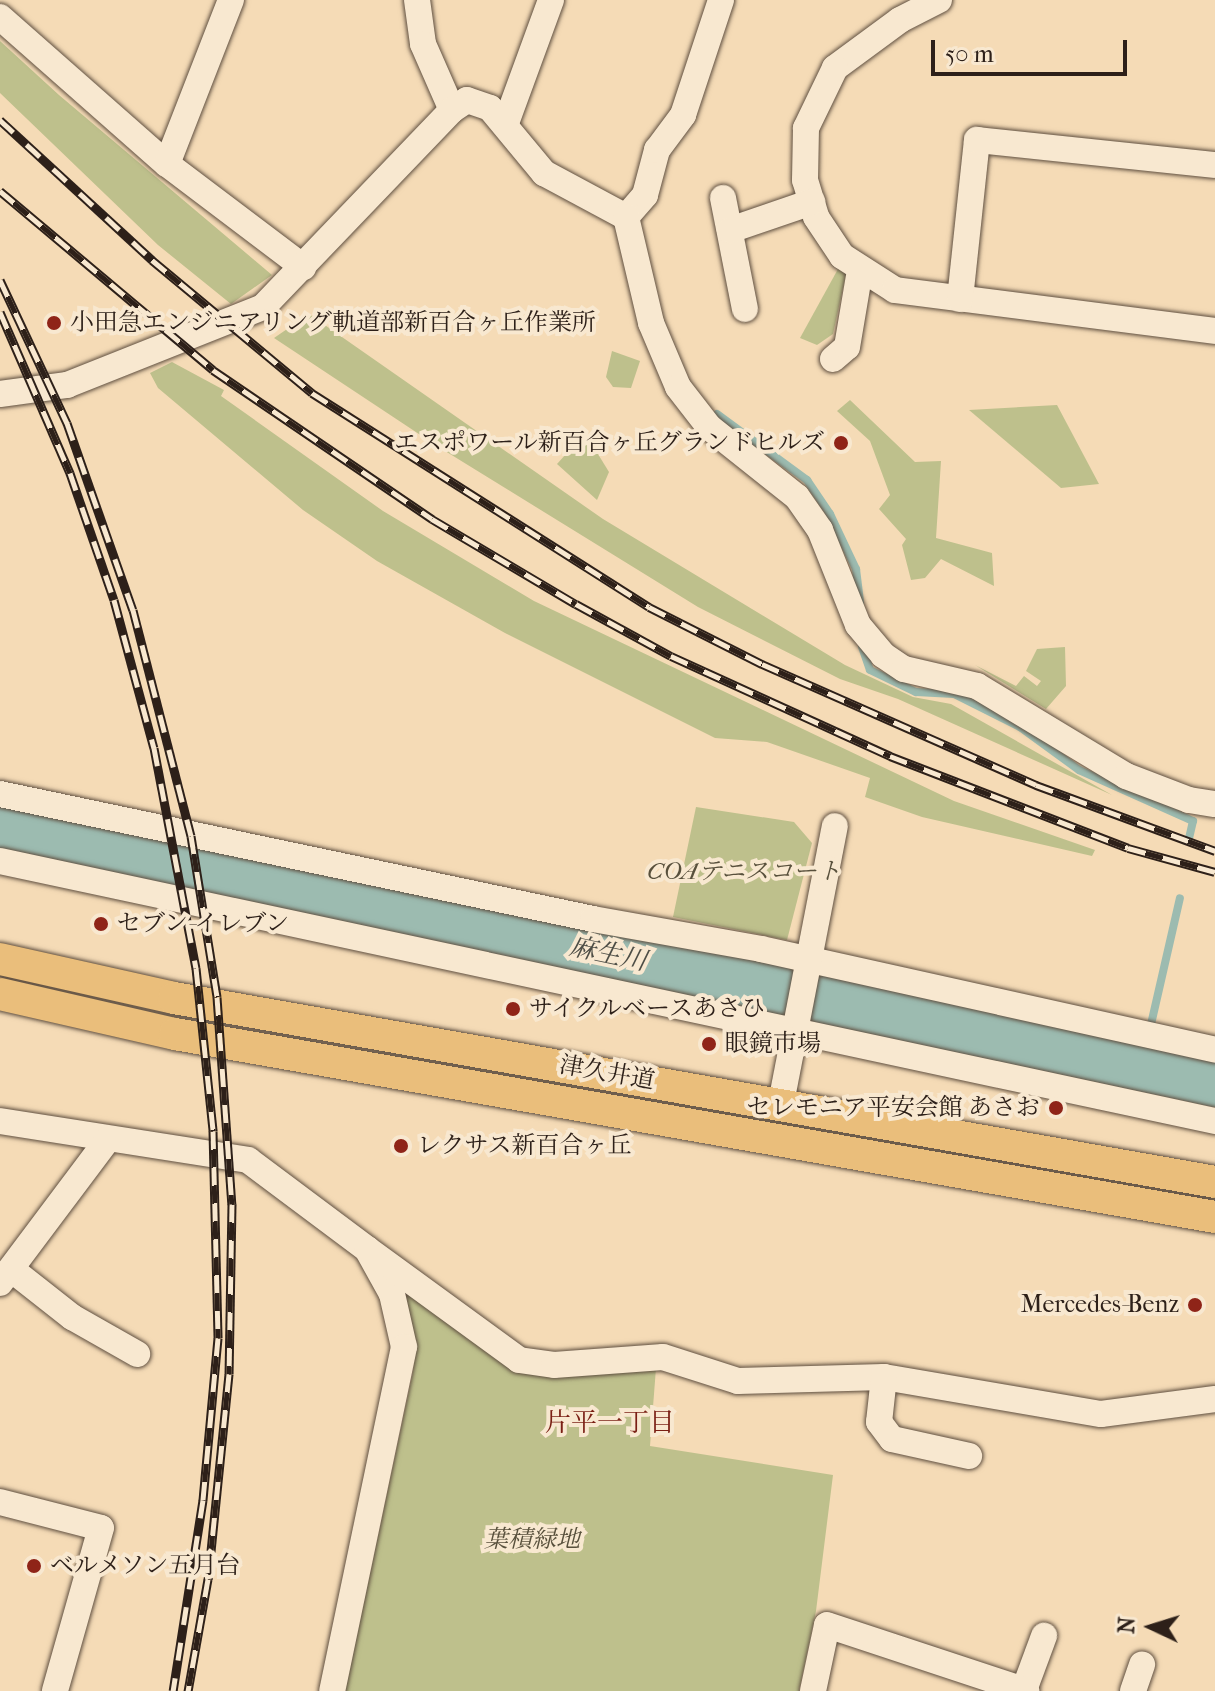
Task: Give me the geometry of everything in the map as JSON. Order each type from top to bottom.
[{"type":"main road","name":"津久井道","points":[[0,959],[174,998],[1215,1182]]},
{"type":"main road","name":"津久井道","points":[[0,994],[175,1034],[1215,1217]]},
{"type":"street","points":[[417,0],[423,44],[452,110]]},
{"type":"street","points":[[506,123],[551,0]]},
{"type":"street","points":[[626,217],[645,195],[657,150],[683,115],[721,0]]},
{"type":"street","points":[[939,0],[900,20],[835,68],[806,128],[805,180],[825,233],[860,270],[895,290],[1215,331]]},
{"type":"street","points":[[167,164],[227,3]]},
{"type":"street","points":[[0,17],[167,164],[303,267]]},
{"type":"street","points":[[0,394],[67,385],[175,345],[263,307],[452,110],[467,100],[490,108],[506,123],[544,173],[626,217],[651,323],[678,387],[709,427],[797,497],[820,530],[858,625],[883,655],[904,669],[977,686],[1126,776],[1189,800],[1215,804]]},
{"type":"street","points":[[960,299],[977,140],[1215,165]]},
{"type":"street","points":[[723,198],[745,309]]},
{"type":"street","points":[[730,230],[812,202]]},
{"type":"street","points":[[833,359],[847,347],[860,270]]},
{"type":"street","points":[[0,794],[808,967],[1215,1050]]},
{"type":"street","points":[[781,1103],[835,826]]},
{"type":"street","points":[[0,861],[797,1024],[1215,1121]]},
{"type":"street","points":[[0,1121],[248,1160],[519,1360],[554,1365],[663,1357],[755,1382],[850,1374],[884,1377],[1101,1414],[1215,1399]]},
{"type":"street","points":[[108,1139],[6,1276],[137,1354]]},
{"type":"street","points":[[332,1691],[404,1347],[392,1294],[367,1249]]},
{"type":"street","points":[[884,1377],[879,1422],[892,1439],[969,1456]]},
{"type":"street","points":[[0,1502],[101,1528],[55,1691]]},
{"type":"street","points":[[813,1691],[827,1625],[1025,1690],[1044,1636]]},
{"type":"street","points":[[1133,1691],[1142,1665]]},
{"type":"green space","points":[[0,41],[59,95],[272,275],[231,304],[158,245],[0,93]]},
{"type":"green space","points":[[838,269],[846,274],[833,334],[817,345],[800,338]]},
{"type":"green space","points":[[309,314],[603,519],[845,665],[913,697],[951,704],[1112,795],[898,699],[840,679],[698,607],[437,446],[274,338]]},
{"type":"green space","points":[[612,351],[640,361],[631,388],[613,387],[606,377]]},
{"type":"green space","points":[[172,362],[224,390],[221,396],[383,511],[534,601],[954,801],[1095,850],[1092,856],[922,817],[865,797],[870,778],[767,742],[715,738],[505,633],[377,561],[303,510],[158,388],[150,373]]},
{"type":"green space","points":[[850,400],[915,462],[941,461],[936,538],[992,553],[994,586],[941,559],[925,578],[911,580],[902,545],[906,539],[879,509],[890,495],[870,441],[837,411]]},
{"type":"green space","points":[[1057,405],[1099,484],[1061,488],[969,410]]},
{"type":"green space","points":[[585,433],[609,472],[597,500],[557,464]]},
{"type":"green space","points":[[1065,647],[1066,686],[1046,709],[975,665],[1016,686],[1024,676],[1037,686],[1041,681],[1026,671],[1037,649]]},
{"type":"green space","name":"COAテニスコート","points":[[696,807],[794,822],[812,843],[787,940],[673,917]]},
{"type":"green space","name":"葉積緑地","points":[[414,1290],[495,1356],[656,1368],[650,1446],[833,1475],[816,1611],[799,1691],[345,1691],[413,1372],[415,1346],[406,1296]]},
{"type":"waterway","points":[[717,414],[807,480],[830,514],[856,569],[860,603]]},
{"type":"waterway","points":[[862,647],[870,670],[916,692],[954,694],[1020,727],[1079,770],[1193,821],[1189,838]]},
{"type":"waterway","name":"麻生川","points":[[0,825],[1215,1083]]},
{"type":"waterway","points":[[1141,1068],[1180,898]]},
{"type":"railway","points":[[0,120],[152,260],[312,393],[649,607],[762,664],[1036,785],[1215,851]]},
{"type":"railway","points":[[0,191],[213,370],[432,519],[576,604],[671,656],[890,756],[1128,848],[1215,872]]},
{"type":"railway","points":[[0,280],[67,423],[133,610],[191,836],[217,997],[232,1204],[229,1374],[208,1579],[188,1691]]},
{"type":"railway","points":[[0,312],[70,473],[114,600],[154,748],[196,968],[213,1131],[218,1338],[203,1500],[173,1691]]},
{"type":"place","name":"小田急エンジニアリング軌道部新百合ヶ丘作業所","points":[[54,323]]},
{"type":"place","name":"エスポワール新百合ヶ丘グランドヒルズ","points":[[841,443]]},
{"type":"place","name":"セブン-イレブン","points":[[101,924]]},
{"type":"place","name":"サイクルベースあさひ","points":[[513,1009]]},
{"type":"place","name":"眼鏡市場","points":[[709,1044]]},
{"type":"place","name":"セレモニア平安会館 あさお","points":[[1056,1108]]},
{"type":"place","name":"レクサス新百合ヶ丘","points":[[401,1146]]},
{"type":"place","name":"Mercedes-Benz","points":[[1195,1305]]},
{"type":"place","name":"ベルメソン五月台","points":[[34,1566]]},
{"type":"district","name":"片平一丁目","points":[[610,1423]]}]
